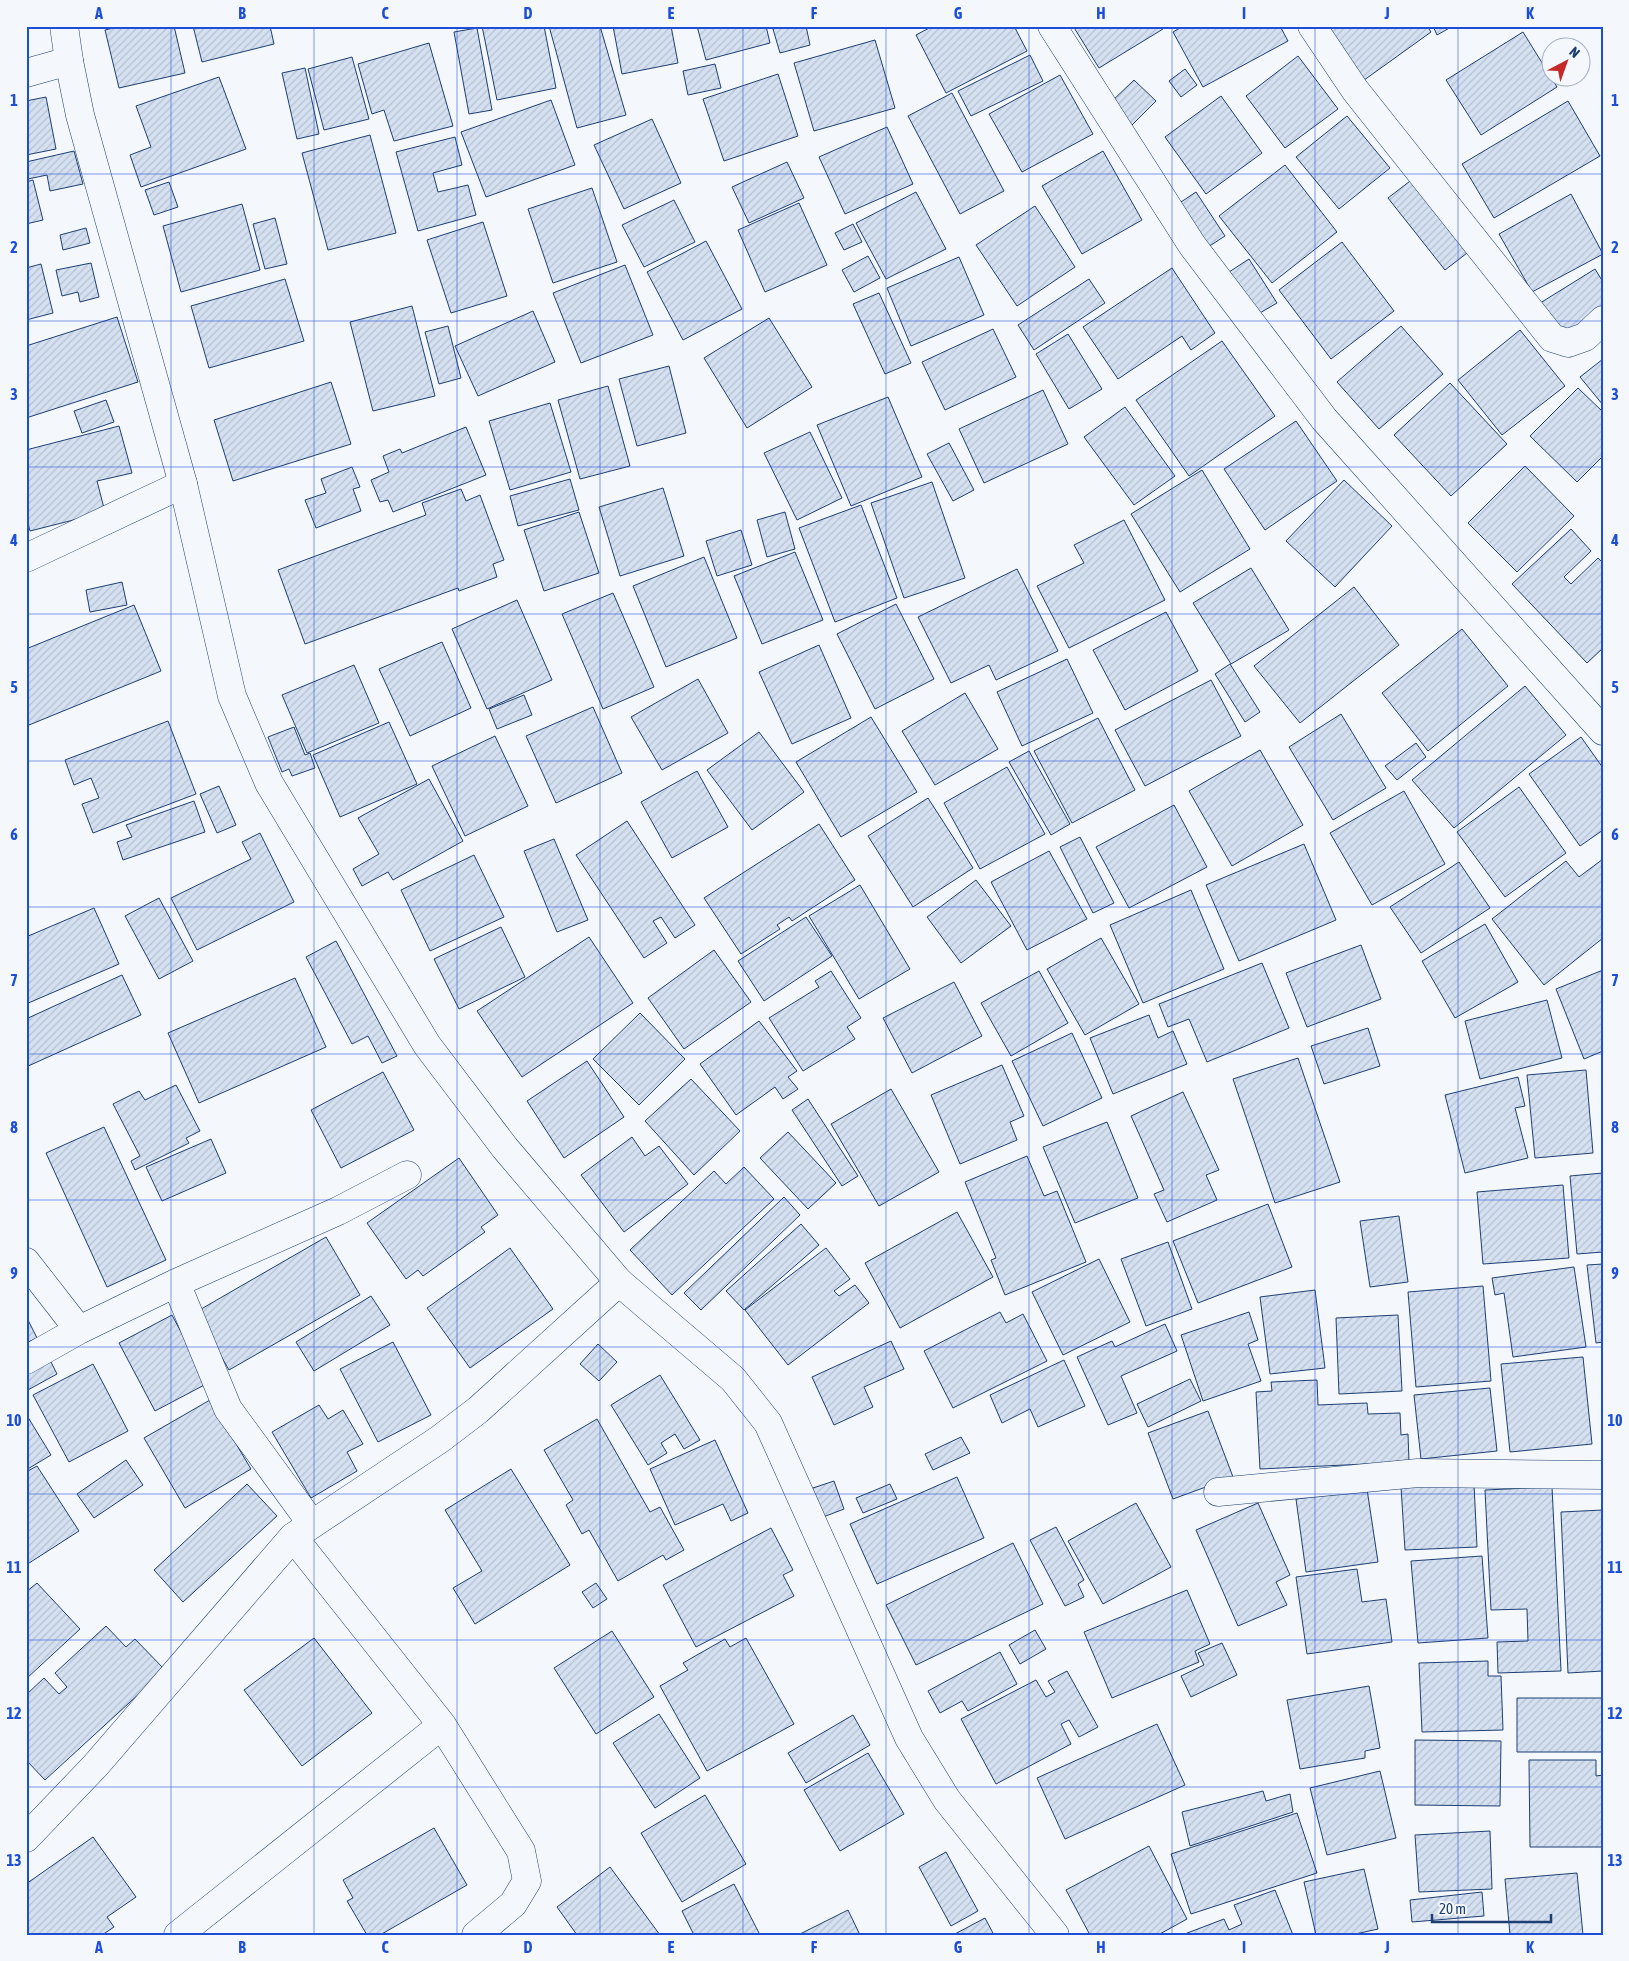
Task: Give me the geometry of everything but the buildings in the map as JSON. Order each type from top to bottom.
[{"type":"street","points":[[64,26],[80,115],[183,484],[232,696],[269,783],[427,1044],[505,1148],[619,1282],[733,1379],[768,1423],[909,1738],[947,1800],[1056,1935]]},
{"type":"street","points":[[1052,26],[1192,245],[1324,419],[1603,730]]},
{"type":"street","points":[[1312,26],[1355,90],[1552,338],[1568,343],[1585,337],[1603,320]]},
{"type":"street","points":[[26,73],[69,61]]},
{"type":"street","points":[[26,558],[183,484]]},
{"type":"street","points":[[26,1360],[79,1330],[176,1283],[338,1211],[407,1175]]},
{"type":"street","points":[[26,1262],[79,1330]]},
{"type":"street","points":[[26,1838],[95,1766],[302,1530],[440,1439],[478,1410],[619,1282]]},
{"type":"street","points":[[176,1283],[228,1409],[302,1530],[442,1725],[522,1851],[527,1881],[513,1904],[476,1935]]},
{"type":"street","points":[[1218,1492],[1418,1473],[1603,1475]]},
{"type":"street","points":[[178,1935],[442,1725]]}]
